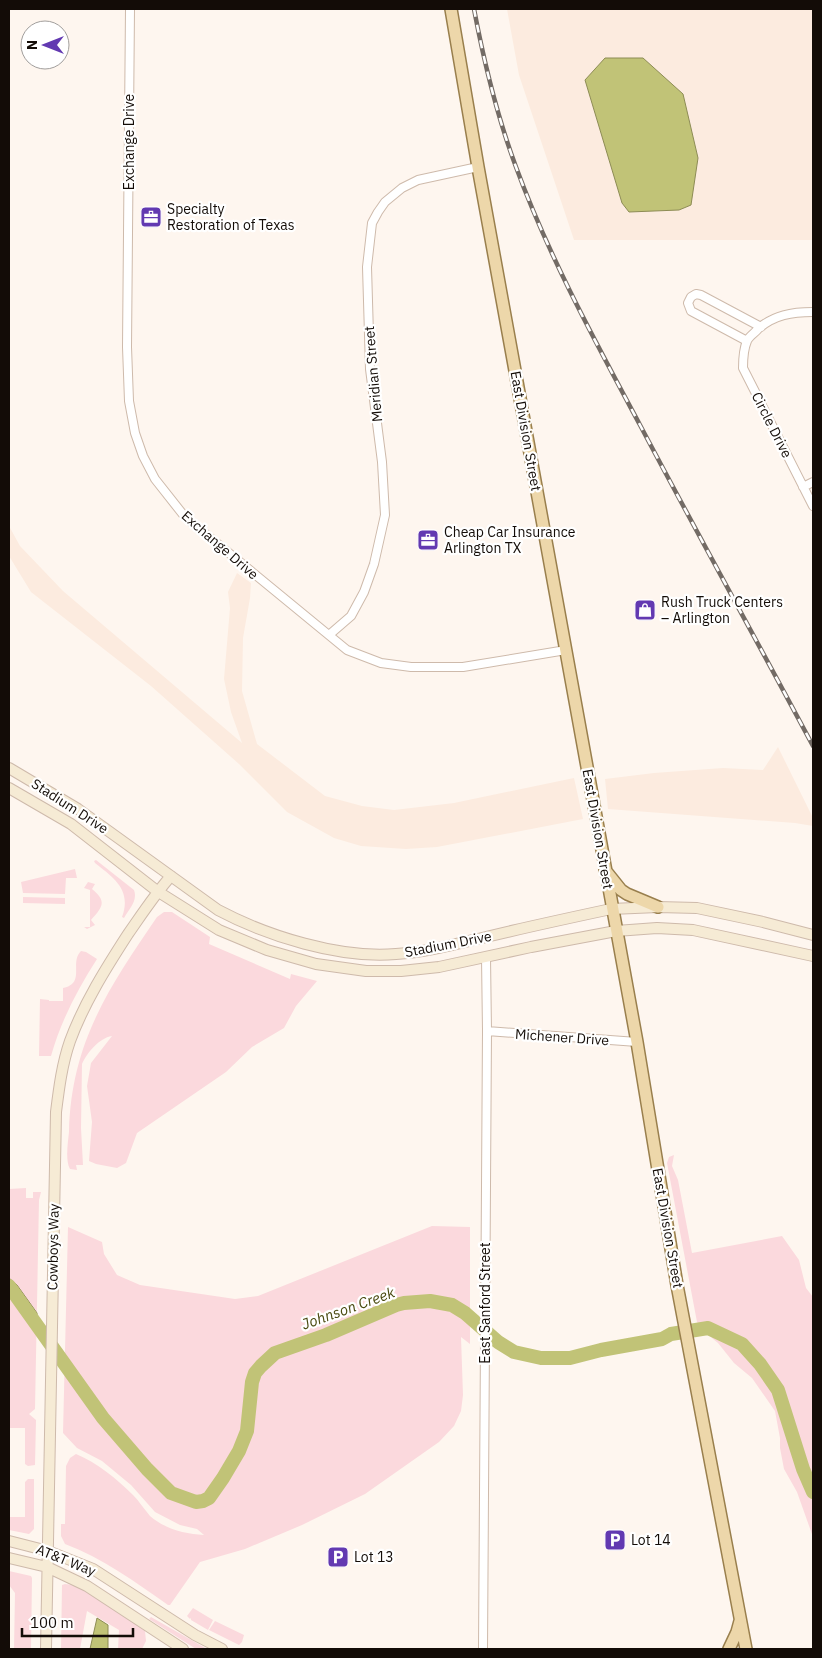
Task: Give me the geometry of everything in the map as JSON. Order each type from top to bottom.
[{"type":"main road","name":"East Division Street","points":[[451,9],[636,1042],[677,1285],[746,1649]]},
{"type":"main road","name":"Stadium Drive","points":[[9,768],[78,809],[218,910],[242,923],[271,934],[340,951],[395,954],[430,950],[611,909],[658,907],[697,908],[813,935]]},
{"type":"main road","name":"Stadium Drive","points":[[9,788],[71,824],[157,891],[219,930],[267,950],[316,964],[366,971],[401,972],[439,967],[616,931],[657,928],[693,930],[813,956]]},
{"type":"main road","points":[[604,870],[621,890],[658,907]]},
{"type":"main road","name":"Cowboys Way","points":[[46,1649],[56,1112],[60,1081],[70,1042],[80,1018],[110,962],[157,891],[170,876]]},
{"type":"main road","points":[[772,946],[813,948]]},
{"type":"main road","points":[[336,967],[340,951]]},
{"type":"main road","name":"AT&T Way","points":[[9,1541],[48,1550],[93,1569],[195,1635],[222,1649]]},
{"type":"main road","name":"AT&T Way","points":[[9,1558],[47,1567],[100,1593],[183,1649]]},
{"type":"main road","points":[[729,1649],[737,1632],[740,1619]]},
{"type":"street","name":"Exchange Drive","points":[[130,9],[127,347],[129,401],[138,445],[155,479],[185,517],[347,650],[381,663],[411,667],[463,667],[566,650]]},
{"type":"street","name":"Meridian Street","points":[[329,636],[351,616],[364,592],[374,564],[385,515],[382,462],[370,368],[367,267],[372,224],[385,202],[402,188],[418,180],[478,167]]},
{"type":"street","points":[[761,327],[696,294],[690,297],[688,302],[692,311],[747,342],[761,327],[778,316],[813,312]]},
{"type":"street","name":"Circle Drive","points":[[747,342],[743,368],[813,506]]},
{"type":"street","points":[[803,487],[813,482]]},
{"type":"street","name":"East Sanford Street","points":[[483,1649],[488,1032],[486,956]]},
{"type":"street","name":"Michener Drive","points":[[488,1032],[636,1042]]},
{"type":"shaded area","points":[[507,9],[813,9],[813,240],[574,240],[519,75]]},
{"type":"shaded area","points":[[605,58],[643,58],[683,94],[698,158],[691,205],[679,210],[629,212],[622,203],[585,80]]},
{"type":"shaded area","points":[[9,526],[20,546],[63,591],[242,743],[231,712],[224,679],[230,608],[228,592],[237,573],[251,583],[243,638],[242,691],[257,744],[325,796],[362,806],[394,810],[454,803],[574,778],[583,819],[437,847],[406,849],[361,846],[334,838],[287,812],[239,764],[151,686],[31,592],[9,556]]},
{"type":"shaded area","points":[[778,747],[813,818],[813,826],[795,823],[608,809],[605,779],[723,768],[763,770]]},
{"type":"shaded area","points":[[96,860],[134,890],[134,901],[124,918],[122,917],[125,899],[123,892],[115,880],[95,863],[94,861]]},
{"type":"shaded area","points":[[75,869],[77,878],[66,878],[65,894],[23,893],[21,882]]},
{"type":"shaded area","points":[[88,882],[95,884],[92,889],[100,897],[102,904],[91,920],[95,925],[87,929],[84,927],[90,927],[90,890],[84,888]]},
{"type":"shaded area","points":[[23,897],[65,898],[65,904],[23,903]]},
{"type":"shaded area","points":[[164,912],[172,912],[210,937],[209,944],[290,979],[291,974],[317,981],[296,1006],[284,1028],[252,1047],[226,1072],[137,1133],[126,1163],[117,1168],[89,1161],[92,1122],[87,1086],[91,1063],[112,1036],[98,1043],[90,1051],[82,1064],[81,1128],[83,1165],[76,1165],[77,1170],[70,1169],[67,1151],[71,1100],[85,1043],[96,1017],[124,967],[157,917]]},
{"type":"shaded area","points":[[81,951],[97,959],[70,1006],[51,1056],[39,1056],[40,999],[63,1001],[63,988],[74,982],[76,977],[76,961]]},
{"type":"shaded area","points":[[674,1155],[672,1166],[678,1180],[692,1253],[782,1236],[799,1260],[806,1288],[813,1297],[813,1537],[797,1492],[784,1469],[775,1411],[752,1378],[734,1363],[718,1343],[697,1322],[667,1163],[669,1157]]},
{"type":"shaded area","points":[[26,1188],[26,1198],[33,1198],[33,1192],[41,1192],[39,1200],[35,1409],[29,1414],[36,1420],[35,1465],[28,1466],[25,1464],[25,1428],[9,1428],[9,1189]]},
{"type":"shaded area","points":[[432,1226],[470,1227],[470,1344],[461,1337],[463,1395],[461,1411],[454,1426],[439,1442],[365,1494],[302,1525],[245,1549],[200,1562],[170,1605],[106,1563],[65,1544],[61,1536],[61,1524],[65,1524],[66,1466],[70,1458],[76,1454],[99,1466],[113,1477],[133,1495],[156,1521],[176,1530],[204,1535],[197,1529],[180,1525],[155,1512],[131,1485],[102,1461],[77,1448],[63,1433],[68,1227],[102,1242],[104,1254],[117,1275],[140,1285],[235,1299],[258,1296]]},
{"type":"shaded area","points":[[9,1278],[17,1285],[37,1313],[37,1330],[9,1293]]},
{"type":"shaded area","points":[[28,1479],[34,1479],[34,1529],[29,1534],[9,1530],[9,1517],[25,1517],[25,1482]]},
{"type":"shaded area","points":[[9,1571],[31,1576],[32,1578],[31,1649],[14,1649],[15,1593],[9,1585]]},
{"type":"shaded area","points":[[65,1584],[95,1596],[145,1631],[146,1641],[142,1649],[118,1649],[119,1630],[87,1611],[80,1649],[61,1649],[62,1585]]},
{"type":"shaded area","points":[[193,1608],[213,1620],[208,1630],[187,1616]]},
{"type":"shaded area","points":[[151,1617],[207,1649],[196,1649],[149,1619]]},
{"type":"shaded area","points":[[97,1618],[108,1625],[108,1649],[90,1649]]},
{"type":"shaded area","points":[[215,1621],[244,1635],[242,1642],[239,1645],[209,1630]]},
{"type":"waterway","name":"Johnson Creek","points":[[9,1286],[103,1418],[147,1469],[171,1493],[196,1502],[209,1498],[239,1451],[247,1431],[252,1382],[255,1373],[275,1353],[326,1335],[396,1305],[430,1301],[452,1305],[465,1313],[498,1342],[514,1352],[541,1358],[570,1358],[601,1350],[662,1339],[671,1334],[708,1328],[742,1344],[760,1364],[778,1390],[803,1469],[813,1492]]},
{"type":"railway","points":[[474,9],[492,89],[509,148],[558,266],[606,362],[813,746]]},
{"type":"place","name":"Specialty Restoration of Texas","points":[[151,217]]},
{"type":"place","name":"Cheap Car Insurance Arlington TX","points":[[428,540]]},
{"type":"place","name":"Rush Truck Centers – Arlington","points":[[645,610]]},
{"type":"place","name":"Lot 14","points":[[615,1540]]},
{"type":"place","name":"Lot 13","points":[[338,1557]]}]
